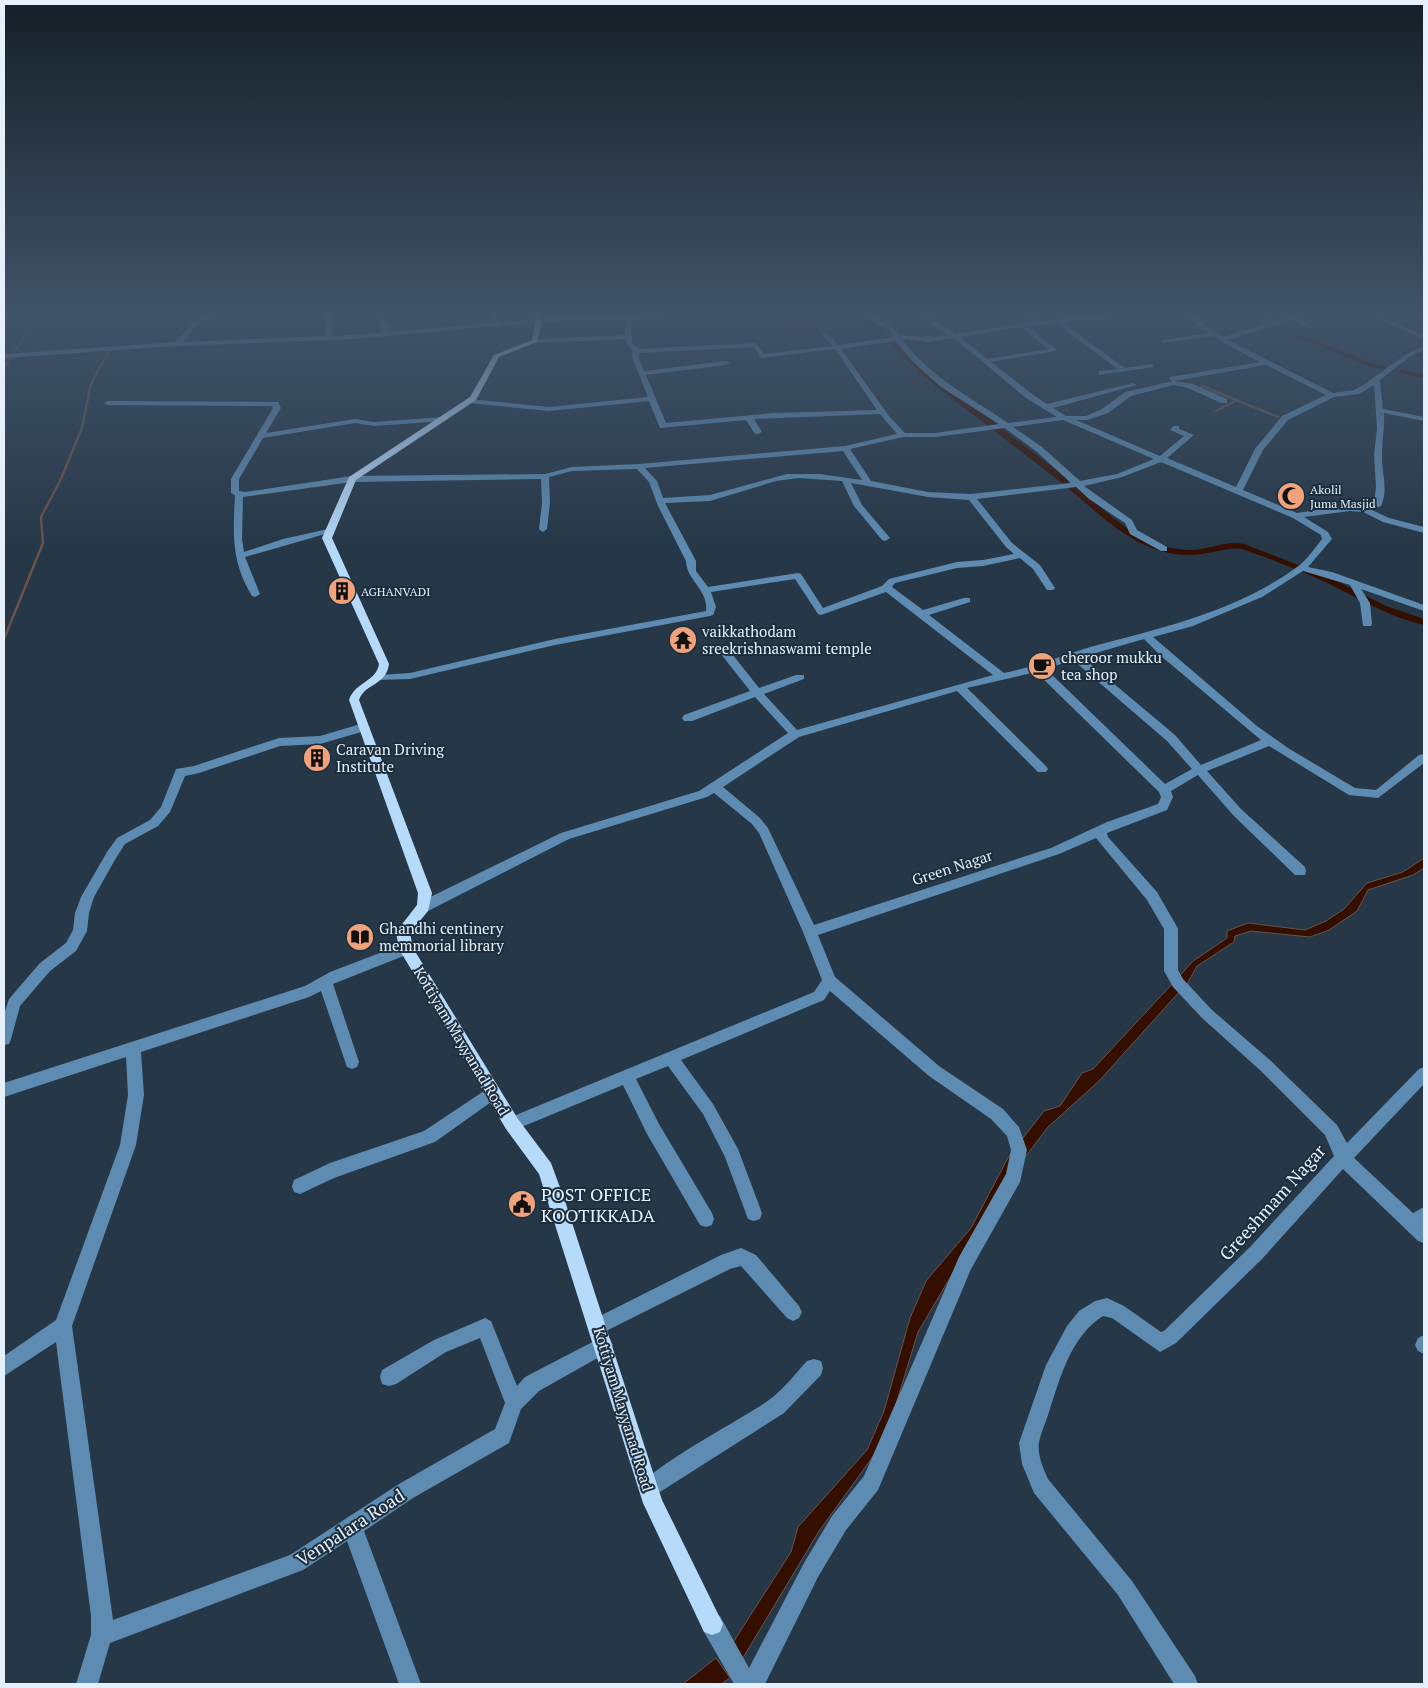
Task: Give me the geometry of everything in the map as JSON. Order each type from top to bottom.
[{"type":"main road","points":[[406,949],[403,932],[423,907],[425,893],[354,700],[355,693],[380,678],[384,672],[384,664],[327,538],[352,479],[444,419],[469,400],[475,391]]},
{"type":"main road","name":"Kottiyam Mayyanad Road","points":[[406,949],[512,1124],[544,1169],[558,1201],[653,1504],[712,1624]]},
{"type":"street","points":[[649,391],[662,424],[667,427],[749,418],[882,412]]},
{"type":"street","points":[[867,391],[882,412],[903,435]]},
{"type":"street","points":[[954,391],[1039,449],[1092,497],[1128,522],[1133,532],[1164,549]]},
{"type":"street","points":[[423,907],[565,836],[702,794],[795,734],[959,687],[1002,678],[1189,624],[1259,595],[1302,568],[1327,539],[1325,534],[1296,516],[1064,418],[1024,391]]},
{"type":"street","points":[[1046,407],[1117,391]]},
{"type":"street","points":[[108,403],[275,404],[277,408],[235,479],[234,490],[239,494],[352,479],[545,476],[572,469],[639,466],[846,448],[903,435],[935,435],[1064,418],[1087,418],[1105,411],[1128,394],[1141,391]]},
{"type":"street","points":[[1201,391],[1224,401]]},
{"type":"street","points":[[1323,391],[1332,395]]},
{"type":"street","points":[[1238,491],[1259,449],[1285,418],[1332,395],[1358,391]]},
{"type":"street","points":[[1365,510],[1378,504],[1382,492],[1379,485],[1380,468],[1378,460],[1381,424],[1378,391]]},
{"type":"street","points":[[469,400],[550,409],[652,399]]},
{"type":"street","points":[[1379,410],[1424,419]]},
{"type":"street","points":[[749,418],[758,432]]},
{"type":"street","points":[[261,436],[355,421],[374,424],[444,419]]},
{"type":"street","points":[[660,501],[710,498],[736,489],[796,476],[868,484],[952,498],[1078,483],[1110,478],[1161,459],[1190,435],[1174,430],[1176,428]]},
{"type":"street","points":[[846,448],[868,484]]},
{"type":"street","points":[[380,678],[410,676],[555,642],[705,615],[711,612],[712,605],[706,590],[691,570],[691,561],[660,501],[653,481],[639,466]]},
{"type":"street","points":[[543,528],[546,503],[545,476]]},
{"type":"street","points":[[846,481],[858,506],[885,538]]},
{"type":"street","points":[[239,494],[237,539],[240,556],[255,594]]},
{"type":"street","points":[[971,497],[1020,555],[1037,567],[1050,588]]},
{"type":"street","points":[[1296,516],[1350,508],[1365,510],[1386,520],[1424,530]]},
{"type":"street","points":[[240,556],[286,541],[328,532]]},
{"type":"street","points":[[887,588],[887,584],[892,581],[957,565],[983,563],[1020,555]]},
{"type":"street","points":[[1302,568],[1329,574],[1424,608]]},
{"type":"street","points":[[706,590],[798,576],[821,612],[887,588]]},
{"type":"street","points":[[1354,583],[1357,592],[1365,603],[1367,624]]},
{"type":"street","points":[[887,588],[1002,678]]},
{"type":"street","points":[[922,614],[967,600]]},
{"type":"street","points":[[1146,635],[1269,741],[1353,792],[1378,794],[1423,758]]},
{"type":"street","points":[[725,652],[758,693],[795,734]]},
{"type":"street","points":[[1074,656],[1171,738],[1237,812],[1300,871]]},
{"type":"street","points":[[1037,667],[1164,790],[1167,797],[1163,807],[1103,830]]},
{"type":"street","points":[[688,718],[800,678]]},
{"type":"street","points":[[959,687],[1042,769]]},
{"type":"street","points":[[4,1039],[14,1003],[45,967],[71,946],[80,931],[82,913],[88,897],[111,855],[121,841],[154,823],[166,809],[180,772],[195,770],[279,742],[320,740],[364,727]]},
{"type":"street","points":[[1164,790],[1185,776],[1269,741]]},
{"type":"street","points":[[714,786],[760,825],[810,932],[828,981],[934,1071],[996,1114],[1013,1132],[1019,1150],[1014,1176],[965,1263],[871,1483],[839,1523],[811,1570],[753,1684]]},
{"type":"street","name":"Green Nagar","points":[[810,932],[1055,851],[1103,830]]},
{"type":"street","name":"Greeshmam Nagar","points":[[1103,830],[1102,838],[1152,896],[1170,929],[1171,971],[1178,983],[1207,1014],[1266,1066],[1331,1130],[1339,1144],[1343,1158],[1256,1253],[1170,1337],[1160,1342],[1118,1312],[1107,1307],[1100,1307],[1084,1317],[1073,1332],[1053,1372],[1029,1443],[1032,1464],[1041,1486],[1125,1588],[1188,1684]]},
{"type":"street","points":[[4,1090],[51,1073],[133,1049],[185,1030],[309,991],[335,976],[406,949]]},
{"type":"street","points":[[512,1124],[819,996],[828,981]]},
{"type":"street","points":[[325,982],[352,1062]]},
{"type":"street","points":[[87,1684],[102,1635],[102,1616],[63,1326],[128,1145],[136,1095],[133,1049]]},
{"type":"street","points":[[671,1058],[708,1109],[732,1154],[754,1213]]},
{"type":"street","points":[[1421,1225],[1343,1158],[1424,1074]]},
{"type":"street","points":[[627,1077],[653,1129],[706,1220]]},
{"type":"street","points":[[300,1186],[330,1171],[429,1137],[493,1092]]},
{"type":"street","name":"Venpalara Road","points":[[102,1635],[296,1564],[406,1490],[502,1436],[514,1403],[532,1384],[601,1336],[727,1261],[741,1257],[750,1261],[793,1312]]},
{"type":"street","points":[[4,1367],[63,1326]]},
{"type":"street","points":[[389,1377],[440,1346],[485,1327],[514,1403]]},
{"type":"street","points":[[649,1489],[686,1462],[777,1406],[814,1368]]},
{"type":"street","points":[[352,1527],[410,1684]]},
{"type":"street","name":"Kottiyam Mayyanad Road","points":[[712,1624],[746,1684]]},
{"type":"shaded area","points":[[1424,858],[1424,868],[1413,875],[1368,890],[1357,911],[1329,930],[1310,937],[1251,931],[1235,936],[1234,942],[1197,966],[1186,986],[1178,978],[1192,962],[1227,938],[1227,931],[1248,923],[1305,930],[1326,921],[1344,909],[1367,883],[1403,872]]},
{"type":"shaded area","points":[[1173,983],[1180,991],[1099,1081],[1048,1127],[1007,1181],[918,1332],[885,1440],[819,1531],[741,1661],[732,1644],[791,1552],[798,1527],[867,1450],[884,1411],[910,1318],[926,1281],[971,1228],[1009,1156],[1044,1111],[1060,1106],[1082,1073],[1093,1069]]},
{"type":"shaded area","points":[[716,1658],[730,1678],[721,1684],[683,1684]]},
{"type":"waterway","points":[[4,639],[43,543],[41,517],[60,481],[82,428],[89,391]]},
{"type":"waterway","points":[[948,391],[1065,481]]},
{"type":"waterway","points":[[1214,391],[1237,400]]},
{"type":"waterway","points":[[1216,411],[1237,400]]},
{"type":"waterway","points":[[1237,400],[1278,417]]},
{"type":"waterway","points":[[1072,487],[1134,537],[1162,550],[1189,553],[1207,552],[1229,546],[1241,546],[1326,579],[1383,608],[1424,622]]},
{"type":"place","name":"Akolil Juma Masjid","points":[[1291,496]]},
{"type":"place","name":"AGHANVADI","points":[[342,591]]},
{"type":"place","name":"vaikkathodam sreekrishnaswami temple","points":[[683,640]]},
{"type":"place","name":"cheroor mukku tea shop","points":[[1042,666]]},
{"type":"place","name":"Caravan Driving Institute","points":[[317,758]]},
{"type":"place","name":"Ghandhi centinery memmorial library","points":[[360,937]]},
{"type":"place","name":"POST OFFICE KOOTIKKADA","points":[[522,1204]]}]
